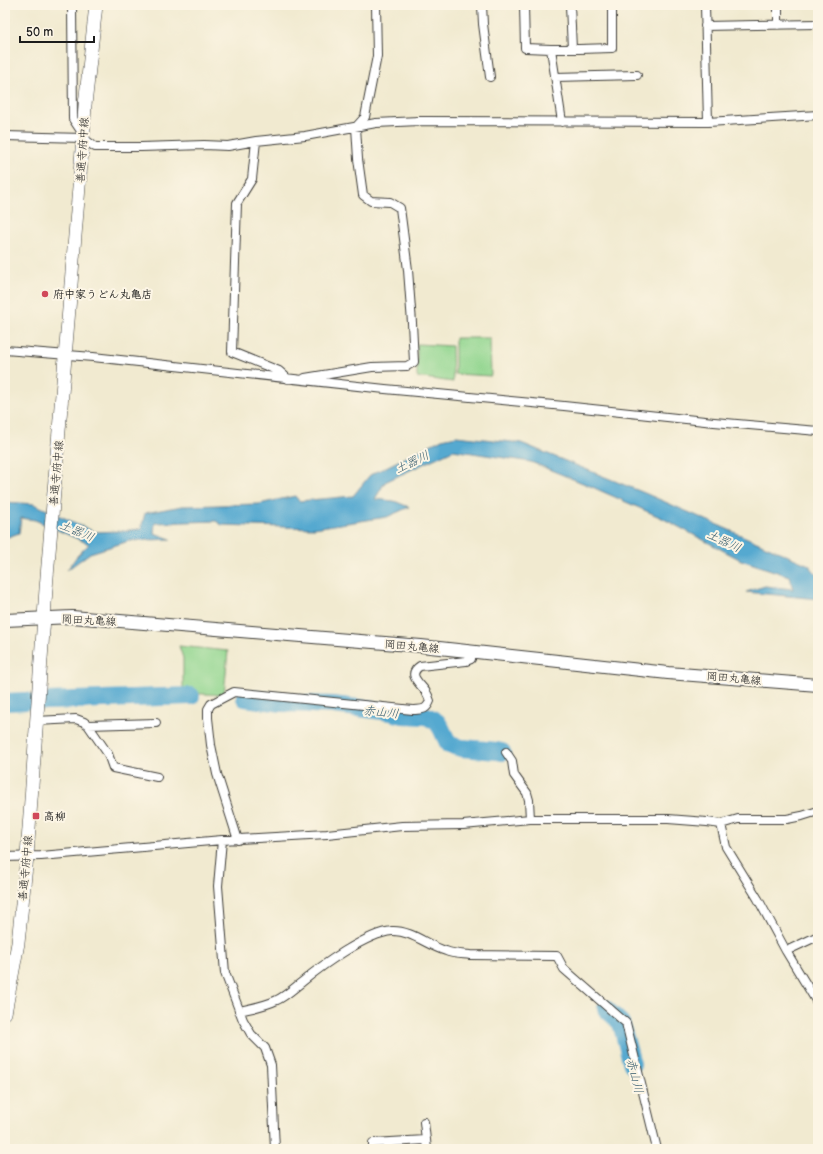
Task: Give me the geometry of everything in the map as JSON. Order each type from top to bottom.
[{"type":"main road","name":"善通寺府中線","points":[[6,1007],[20,929],[27,856],[46,589],[66,356],[85,98],[96,5]]},
{"type":"main road","name":"岡田丸亀線","points":[[5,620],[72,617],[414,646],[668,673],[818,685]]},
{"type":"street","points":[[72,5],[71,63],[73,120],[83,136],[95,147],[228,146],[256,141],[305,136],[376,123],[420,121],[708,122],[818,115]]},
{"type":"street","points":[[256,141],[252,179],[237,203],[232,352],[278,371],[292,379],[372,366],[407,366],[414,362],[408,270],[400,208],[390,202],[371,201],[363,195],[358,159],[356,127],[365,117],[377,56],[376,5]]},
{"type":"street","points":[[482,5],[490,76]]},
{"type":"street","points":[[524,5],[525,48],[551,49],[612,48],[612,5]]},
{"type":"street","points":[[570,5],[572,49]]},
{"type":"street","points":[[705,5],[708,122]]},
{"type":"street","points":[[778,5],[778,25]]},
{"type":"street","points":[[705,26],[818,24]]},
{"type":"street","points":[[551,49],[562,122]]},
{"type":"street","points":[[555,77],[637,75]]},
{"type":"street","points":[[5,136],[83,136]]},
{"type":"street","points":[[5,350],[93,357],[385,389],[818,431]]},
{"type":"street","points":[[238,840],[216,774],[208,718],[208,709],[210,704],[234,692],[423,709],[428,707],[430,701],[427,693],[416,679],[414,673],[415,669],[420,666],[466,661],[471,659],[472,652]]},
{"type":"street","points":[[36,721],[76,719],[84,722],[88,725],[108,754],[113,768],[157,777]]},
{"type":"street","points":[[88,725],[156,723]]},
{"type":"street","points":[[506,752],[512,761],[514,775],[527,793],[530,819]]},
{"type":"street","points":[[5,857],[41,856],[222,840],[327,834],[402,826],[463,824],[530,819],[668,819],[721,824],[738,820],[787,819],[818,811]]},
{"type":"street","points":[[721,824],[726,847],[758,899],[786,951],[818,1004]]},
{"type":"street","points":[[222,840],[218,886],[225,973],[246,1027],[265,1048],[271,1065],[275,1149]]},
{"type":"street","points":[[239,1011],[278,1000],[317,970],[366,939],[382,933],[393,931],[402,932],[445,951],[456,953],[470,955],[557,956],[564,969],[626,1024],[657,1149]]},
{"type":"street","points":[[786,951],[818,936]]},
{"type":"street","points":[[424,1122],[427,1149]]},
{"type":"street","points":[[373,1149],[373,1143],[426,1140]]},
{"type":"green space","points":[[455,338],[490,338],[491,376],[455,374]]},
{"type":"green space","points":[[417,344],[452,346],[453,382],[417,377]]},
{"type":"green space","points":[[179,646],[228,651],[224,695],[183,693],[183,658]]},
{"type":"water","name":"土器川","points":[[456,436],[521,443],[647,494],[809,565],[818,576],[818,599],[746,592],[765,586],[793,589],[789,576],[741,560],[662,518],[590,486],[531,462],[453,450],[385,482],[375,499],[394,501],[409,507],[387,517],[314,528],[222,525],[216,521],[155,523],[154,533],[171,539],[129,541],[90,553],[67,570],[77,556],[89,544],[35,520],[21,518],[19,533],[5,538],[5,502],[34,504],[95,532],[141,529],[145,513],[182,506],[259,504],[295,496],[299,501],[353,496],[370,475],[442,439]]},
{"type":"waterway","name":"赤山川","points":[[45,701],[191,696]]},
{"type":"waterway","name":"赤山川","points":[[245,698],[282,703],[333,705],[391,712],[403,715],[427,716],[437,722],[449,745],[462,748],[502,752]]},
{"type":"waterway","name":"赤山川","points":[[5,702],[26,701]]},
{"type":"waterway","name":"赤山川","points":[[606,1009],[621,1023],[632,1064]]},
{"type":"place","name":"府中家うどん丸亀店","points":[[45,294]]},
{"type":"place","name":"高柳","points":[[36,816]]}]
